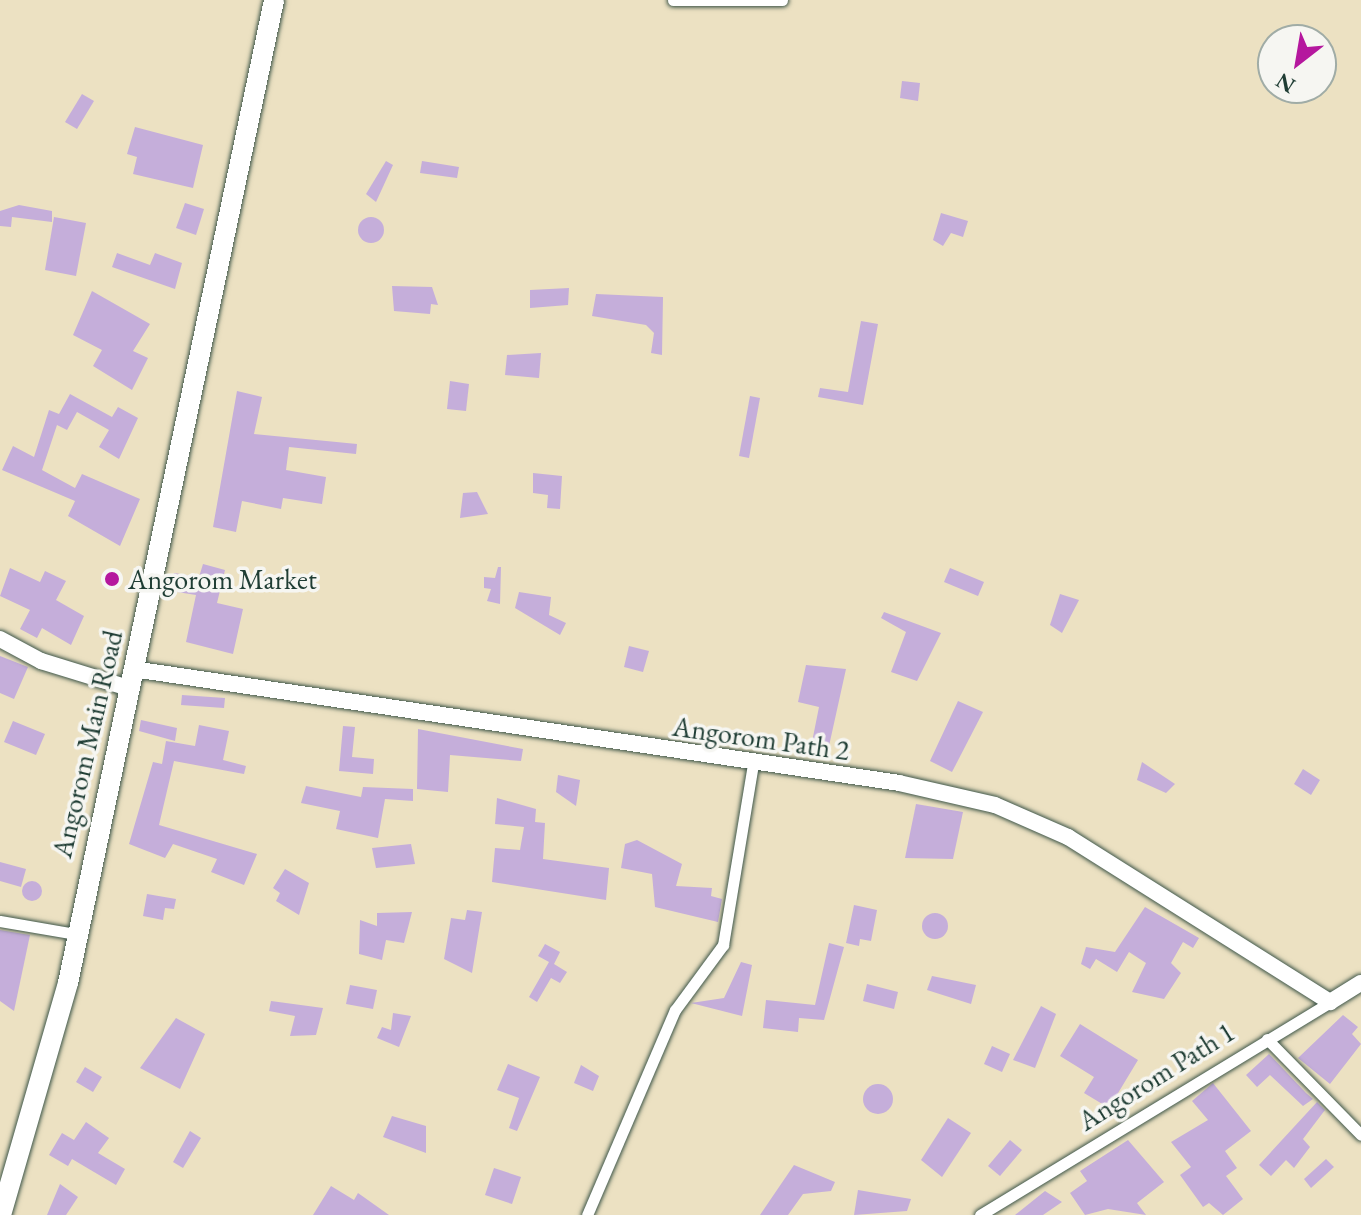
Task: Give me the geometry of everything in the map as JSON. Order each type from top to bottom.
[{"type":"highway","name":"Angorom Main Road","points":[[1,1215],[54,1039],[274,0]]},
{"type":"street","points":[[673,0],[782,0]]},
{"type":"street","name":"Angorom Path 2","points":[[0,639],[41,661],[131,678],[899,783],[1027,818],[1330,1002]]},
{"type":"street","points":[[587,1215],[643,1073],[681,999],[726,937],[753,764]]},
{"type":"street","points":[[0,921],[75,934]]},
{"type":"street","name":"Angorom Path 1","points":[[980,1215],[1361,983]]},
{"type":"street","points":[[1267,1039],[1361,1135]]},
{"type":"building","points":[[902,81],[920,83],[918,101],[900,98]]},
{"type":"building","points":[[82,94],[94,101],[77,129],[65,122]]},
{"type":"building","points":[[135,127],[203,145],[193,188],[133,174],[137,157],[127,154]]},
{"type":"building","points":[[386,161],[393,165],[376,202],[366,194]]},
{"type":"building","points":[[422,161],[459,167],[457,178],[420,173]]},
{"type":"building","points":[[185,203],[204,209],[196,235],[176,228]]},
{"type":"building","points":[[19,205],[52,211],[52,222],[12,217],[11,227],[0,226],[0,211]]},
{"type":"building","points":[[941,213],[968,221],[963,237],[951,233],[943,246],[933,240]]},
{"type":"building","points":[[54,217],[86,223],[76,276],[45,270]]},
{"type":"building","points":[[371,217],[380,221],[384,230],[380,239],[371,243],[362,239],[358,230],[362,221]]},
{"type":"building","points":[[117,253],[150,265],[155,253],[182,263],[175,289],[112,267]]},
{"type":"building","points":[[392,286],[432,287],[438,305],[431,304],[430,314],[394,311]]},
{"type":"building","points":[[569,288],[568,305],[530,308],[530,290]]},
{"type":"building","points":[[92,291],[150,324],[133,351],[148,358],[132,390],[93,366],[102,350],[73,335]]},
{"type":"building","points":[[596,294],[663,297],[662,355],[651,353],[654,333],[646,325],[592,316]]},
{"type":"building","points":[[861,321],[878,324],[863,405],[818,397],[820,388],[848,392]]},
{"type":"building","points":[[541,353],[539,378],[505,375],[507,355]]},
{"type":"building","points":[[450,381],[469,384],[466,411],[447,409]]},
{"type":"building","points":[[237,391],[262,397],[254,434],[357,444],[356,454],[289,447],[286,470],[326,477],[322,504],[283,498],[281,509],[242,501],[236,532],[213,527]]},
{"type":"building","points":[[70,394],[112,417],[118,407],[138,418],[119,459],[99,447],[109,430],[77,412],[67,430],[57,425],[42,470],[75,488],[82,474],[140,499],[120,546],[68,516],[75,501],[2,470],[13,446],[34,457],[49,410],[59,414]]},
{"type":"building","points":[[750,396],[760,398],[749,458],[739,456]]},
{"type":"building","points":[[533,473],[562,476],[560,509],[547,508],[548,495],[533,493]]},
{"type":"building","points":[[477,492],[488,514],[460,518],[463,493]]},
{"type":"building","points":[[203,564],[225,570],[217,603],[243,609],[233,654],[186,642],[196,595],[171,591],[174,573],[199,577]]},
{"type":"building","points":[[498,567],[501,567],[500,604],[487,601],[491,589],[484,588],[484,577],[495,578]]},
{"type":"building","points":[[10,568],[40,582],[45,571],[66,581],[56,600],[84,616],[71,645],[42,628],[37,638],[20,629],[30,610],[0,596]]},
{"type":"building","points":[[950,568],[984,582],[978,596],[944,582]]},
{"type":"building","points":[[519,592],[551,597],[549,615],[566,623],[560,635],[515,608]]},
{"type":"building","points":[[1060,594],[1079,600],[1062,633],[1050,625]]},
{"type":"building","points":[[884,612],[941,633],[917,681],[891,672],[906,632],[881,618]]},
{"type":"building","points":[[629,646],[649,651],[643,672],[624,667]]},
{"type":"building","points":[[0,656],[28,667],[14,699],[0,693]]},
{"type":"building","points":[[806,665],[846,669],[829,746],[812,742],[819,707],[798,702]]},
{"type":"building","points":[[182,695],[225,698],[224,708],[181,705]]},
{"type":"building","points":[[958,701],[983,712],[952,772],[930,761]]},
{"type":"building","points":[[141,720],[177,728],[175,741],[139,731]]},
{"type":"building","points":[[13,721],[45,734],[36,755],[4,742]]},
{"type":"building","points":[[199,725],[229,731],[223,760],[246,766],[244,774],[174,761],[159,825],[257,854],[244,885],[211,872],[217,859],[173,844],[165,858],[129,844],[153,762],[162,764],[166,741],[195,746]]},
{"type":"building","points":[[343,726],[355,727],[352,757],[374,759],[373,774],[339,771]]},
{"type":"building","points":[[418,729],[523,749],[521,761],[450,755],[448,792],[417,789]]},
{"type":"building","points":[[1142,762],[1175,784],[1166,793],[1137,780]]},
{"type":"building","points":[[1303,769],[1320,780],[1311,795],[1294,784]]},
{"type":"building","points":[[558,775],[580,780],[576,806],[556,792]]},
{"type":"building","points":[[306,786],[361,797],[363,787],[413,789],[413,801],[385,799],[378,838],[336,829],[340,811],[301,803]]},
{"type":"building","points":[[497,798],[536,809],[535,822],[545,823],[543,859],[609,868],[606,900],[492,882],[495,848],[520,850],[524,827],[495,824]]},
{"type":"building","points":[[916,804],[963,812],[953,859],[905,858]]},
{"type":"building","points":[[637,840],[682,864],[676,886],[712,888],[711,896],[722,899],[718,922],[655,907],[652,874],[621,868],[625,844]]},
{"type":"building","points":[[411,844],[415,864],[376,868],[372,848]]},
{"type":"building","points":[[0,862],[26,869],[21,887],[0,881]]},
{"type":"building","points":[[285,869],[309,883],[299,915],[276,901],[280,893],[273,888]]},
{"type":"building","points":[[32,881],[39,884],[42,891],[39,898],[32,901],[25,898],[22,891],[25,884]]},
{"type":"building","points":[[147,894],[176,899],[174,909],[165,908],[163,920],[143,916]]},
{"type":"building","points":[[854,905],[877,910],[871,941],[860,939],[859,946],[846,943]]},
{"type":"building","points":[[1145,907],[1199,938],[1193,948],[1183,942],[1171,963],[1181,973],[1164,999],[1132,992],[1146,963],[1129,952],[1117,972],[1096,959],[1090,969],[1081,964],[1086,947],[1115,952]]},
{"type":"building","points":[[467,910],[482,912],[472,973],[444,959],[451,918],[465,920]]},
{"type":"building","points":[[412,912],[404,943],[386,940],[382,960],[359,954],[360,920],[377,926],[377,913]]},
{"type":"building","points":[[935,913],[944,917],[948,926],[944,935],[935,939],[926,935],[922,926],[926,917]]},
{"type":"building","points":[[0,930],[30,935],[14,1011],[0,1001]]},
{"type":"building","points":[[829,943],[844,947],[824,1020],[799,1018],[798,1032],[763,1028],[766,1000],[815,1005]]},
{"type":"building","points":[[545,944],[560,952],[554,964],[567,972],[560,983],[551,978],[537,1002],[529,997],[549,962],[538,956]]},
{"type":"building","points":[[741,962],[752,965],[742,1016],[691,1003],[724,998]]},
{"type":"building","points":[[932,976],[976,985],[971,1004],[927,990]]},
{"type":"building","points":[[867,984],[898,992],[894,1009],[863,1001]]},
{"type":"building","points":[[350,985],[377,990],[373,1009],[346,1004]]},
{"type":"building","points":[[271,1001],[323,1008],[316,1035],[290,1036],[295,1016],[269,1011]]},
{"type":"building","points":[[1041,1006],[1056,1014],[1035,1068],[1013,1060]]},
{"type":"building","points":[[393,1013],[411,1016],[399,1047],[377,1038],[382,1027],[391,1030]]},
{"type":"building","points":[[1343,1015],[1358,1027],[1352,1034],[1361,1044],[1330,1084],[1298,1058]]},
{"type":"building","points":[[176,1018],[205,1034],[180,1089],[140,1068]]},
{"type":"building","points":[[1080,1024],[1138,1060],[1109,1108],[1084,1093],[1094,1077],[1060,1056]]},
{"type":"building","points":[[992,1046],[1010,1054],[1002,1072],[984,1064]]},
{"type":"building","points":[[1269,1054],[1313,1099],[1303,1106],[1270,1075],[1257,1087],[1246,1075]]},
{"type":"building","points":[[508,1064],[540,1077],[517,1131],[509,1128],[519,1098],[497,1090]]},
{"type":"building","points":[[581,1065],[599,1076],[593,1091],[574,1083]]},
{"type":"building","points":[[85,1067],[102,1077],[93,1092],[76,1082]]},
{"type":"building","points":[[1213,1083],[1251,1131],[1225,1151],[1237,1168],[1226,1176],[1243,1199],[1223,1215],[1209,1203],[1203,1207],[1180,1175],[1191,1167],[1171,1142],[1208,1120],[1192,1101]]},
{"type":"building","points":[[878,1084],[889,1088],[893,1099],[889,1110],[878,1114],[867,1110],[863,1099],[867,1088]]},
{"type":"building","points":[[1317,1102],[1325,1110],[1303,1139],[1310,1147],[1294,1168],[1286,1160],[1271,1176],[1259,1165]]},
{"type":"building","points":[[392,1116],[426,1126],[426,1153],[383,1137]]},
{"type":"building","points":[[948,1118],[971,1133],[942,1177],[921,1160]]},
{"type":"building","points":[[86,1122],[109,1138],[98,1153],[125,1169],[116,1185],[72,1159],[68,1166],[49,1155],[62,1133],[74,1140]]},
{"type":"building","points":[[190,1131],[201,1138],[183,1168],[173,1162]]},
{"type":"building","points":[[1010,1140],[1022,1150],[1000,1176],[988,1166]]},
{"type":"building","points":[[1128,1140],[1164,1182],[1137,1203],[1146,1215],[1108,1209],[1085,1215],[1070,1193],[1087,1181],[1080,1171]]},
{"type":"building","points":[[1326,1159],[1334,1167],[1311,1188],[1304,1179]]},
{"type":"building","points":[[794,1165],[835,1182],[831,1191],[803,1194],[788,1215],[760,1215]]},
{"type":"building","points":[[494,1168],[521,1177],[512,1204],[485,1195]]},
{"type":"building","points":[[60,1184],[78,1197],[66,1215],[47,1215]]},
{"type":"building","points":[[331,1186],[354,1200],[358,1193],[389,1215],[313,1215]]},
{"type":"building","points":[[858,1190],[911,1199],[907,1211],[854,1215]]},
{"type":"building","points":[[1045,1191],[1062,1202],[1043,1215],[1015,1215]]},
{"type":"place","name":"Angorom Market","points":[[112,579]]}]
